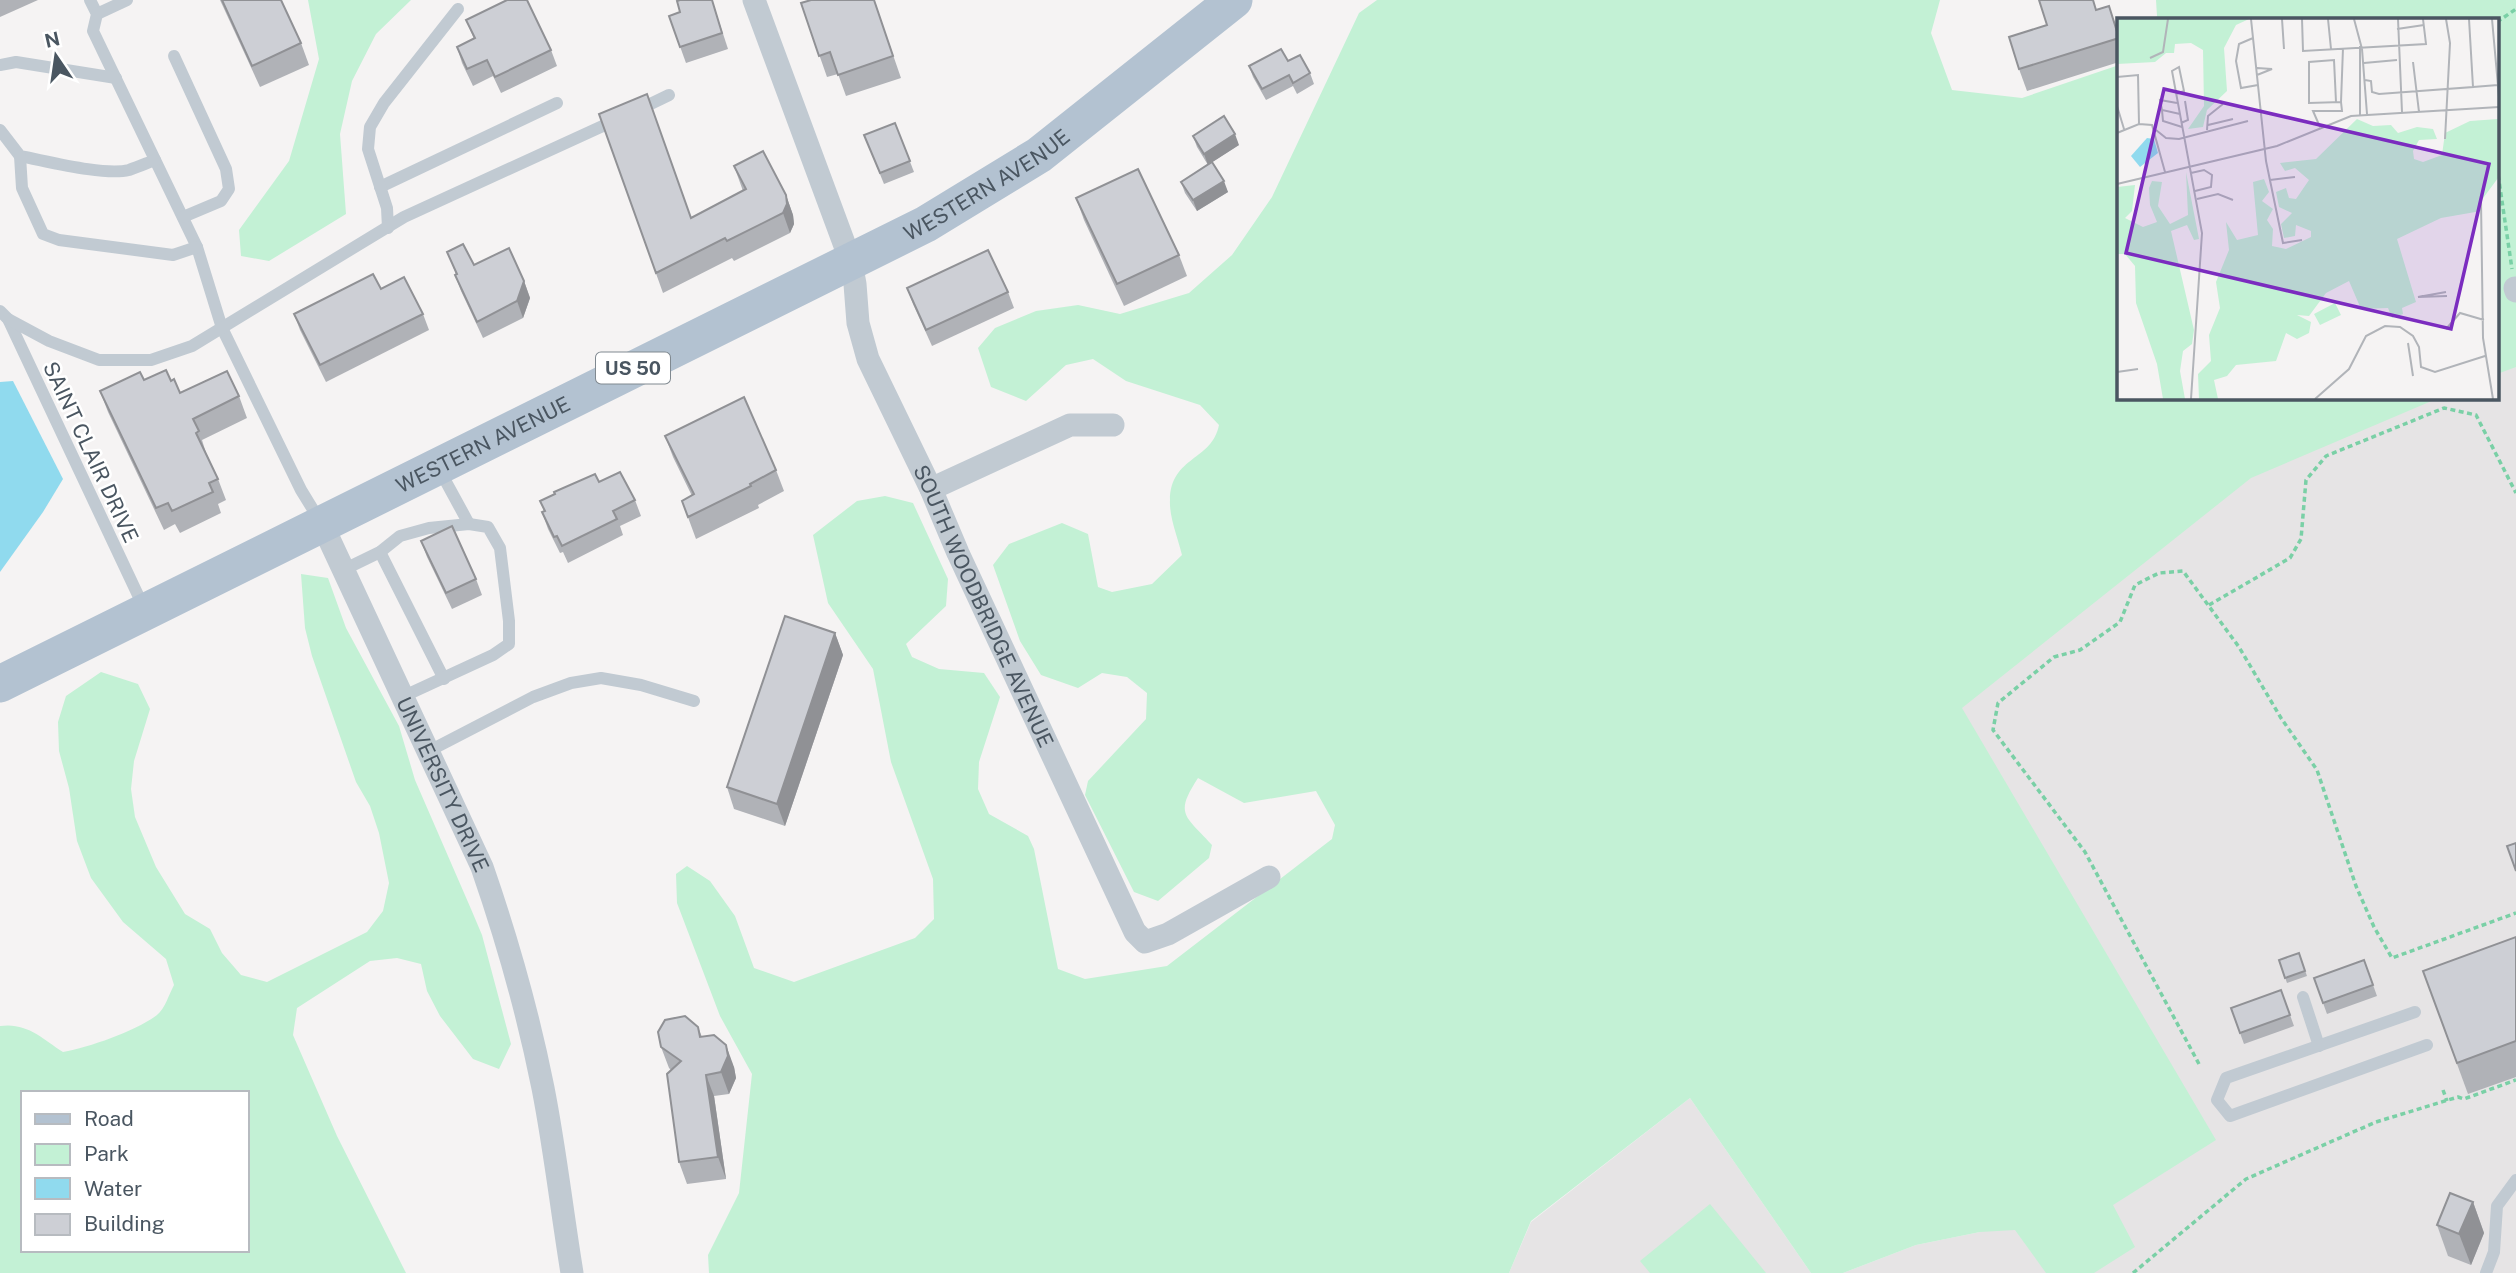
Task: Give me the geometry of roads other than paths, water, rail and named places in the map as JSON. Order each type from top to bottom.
[{"type":"main road","name":"WESTERN AVENUE","points":[[0,684],[926,224],[1039,156],[1217,9]]},
{"type":"street","name":"SOUTH WOODBRIDGE AVENUE","points":[[754,0],[850,262],[858,323],[868,359],[931,489],[958,553],[1135,932],[1145,942],[1168,934],[1269,877]]},
{"type":"street","points":[[931,489],[1070,425],[1113,425]]},
{"type":"street","name":"UNIVERSITY DRIVE","points":[[322,524],[482,867],[507,944],[543,1089],[572,1273]]},
{"type":"lane","points":[[90,0],[97,14],[127,0]]},
{"type":"lane","points":[[388,228],[387,208],[368,149],[370,127],[384,103],[458,9]]},
{"type":"lane","name":"UNIVERSITY DRIVE","points":[[97,14],[93,31],[197,247],[222,328],[301,490],[322,524]]},
{"type":"lane","points":[[174,56],[226,169],[229,189],[221,201],[183,218]]},
{"type":"lane","points":[[0,65],[16,62],[116,78]]},
{"type":"lane","points":[[4,315],[48,341],[99,360],[151,360],[192,346],[404,217],[669,95]]},
{"type":"lane","points":[[380,187],[557,103]]},
{"type":"lane","points":[[0,130],[20,156],[22,188],[43,234],[59,240],[173,255],[197,247]]},
{"type":"lane","points":[[20,156],[114,171],[129,170],[155,160]]},
{"type":"lane","name":"SAINT CLAIR DRIVE","points":[[4,315],[145,610]]},
{"type":"lane","points":[[437,465],[469,524]]},
{"type":"lane","points":[[342,570],[380,552],[400,536],[429,528],[469,524],[488,527],[500,548],[509,621],[509,644],[493,655],[402,697]]},
{"type":"lane","points":[[380,552],[444,679]]},
{"type":"lane","points":[[427,752],[533,697],[571,683],[601,678],[641,685],[694,701]]},
{"type":"lane","points":[[2303,998],[2319,1046]]},
{"type":"lane","points":[[2415,1012],[2226,1079],[2217,1100],[2230,1116],[2427,1045]]},
{"type":"lane","points":[[2486,1273],[2494,1252],[2497,1206],[2516,1180]]},
{"type":"water","points":[[13,381],[63,479],[0,572],[0,382]]}]
